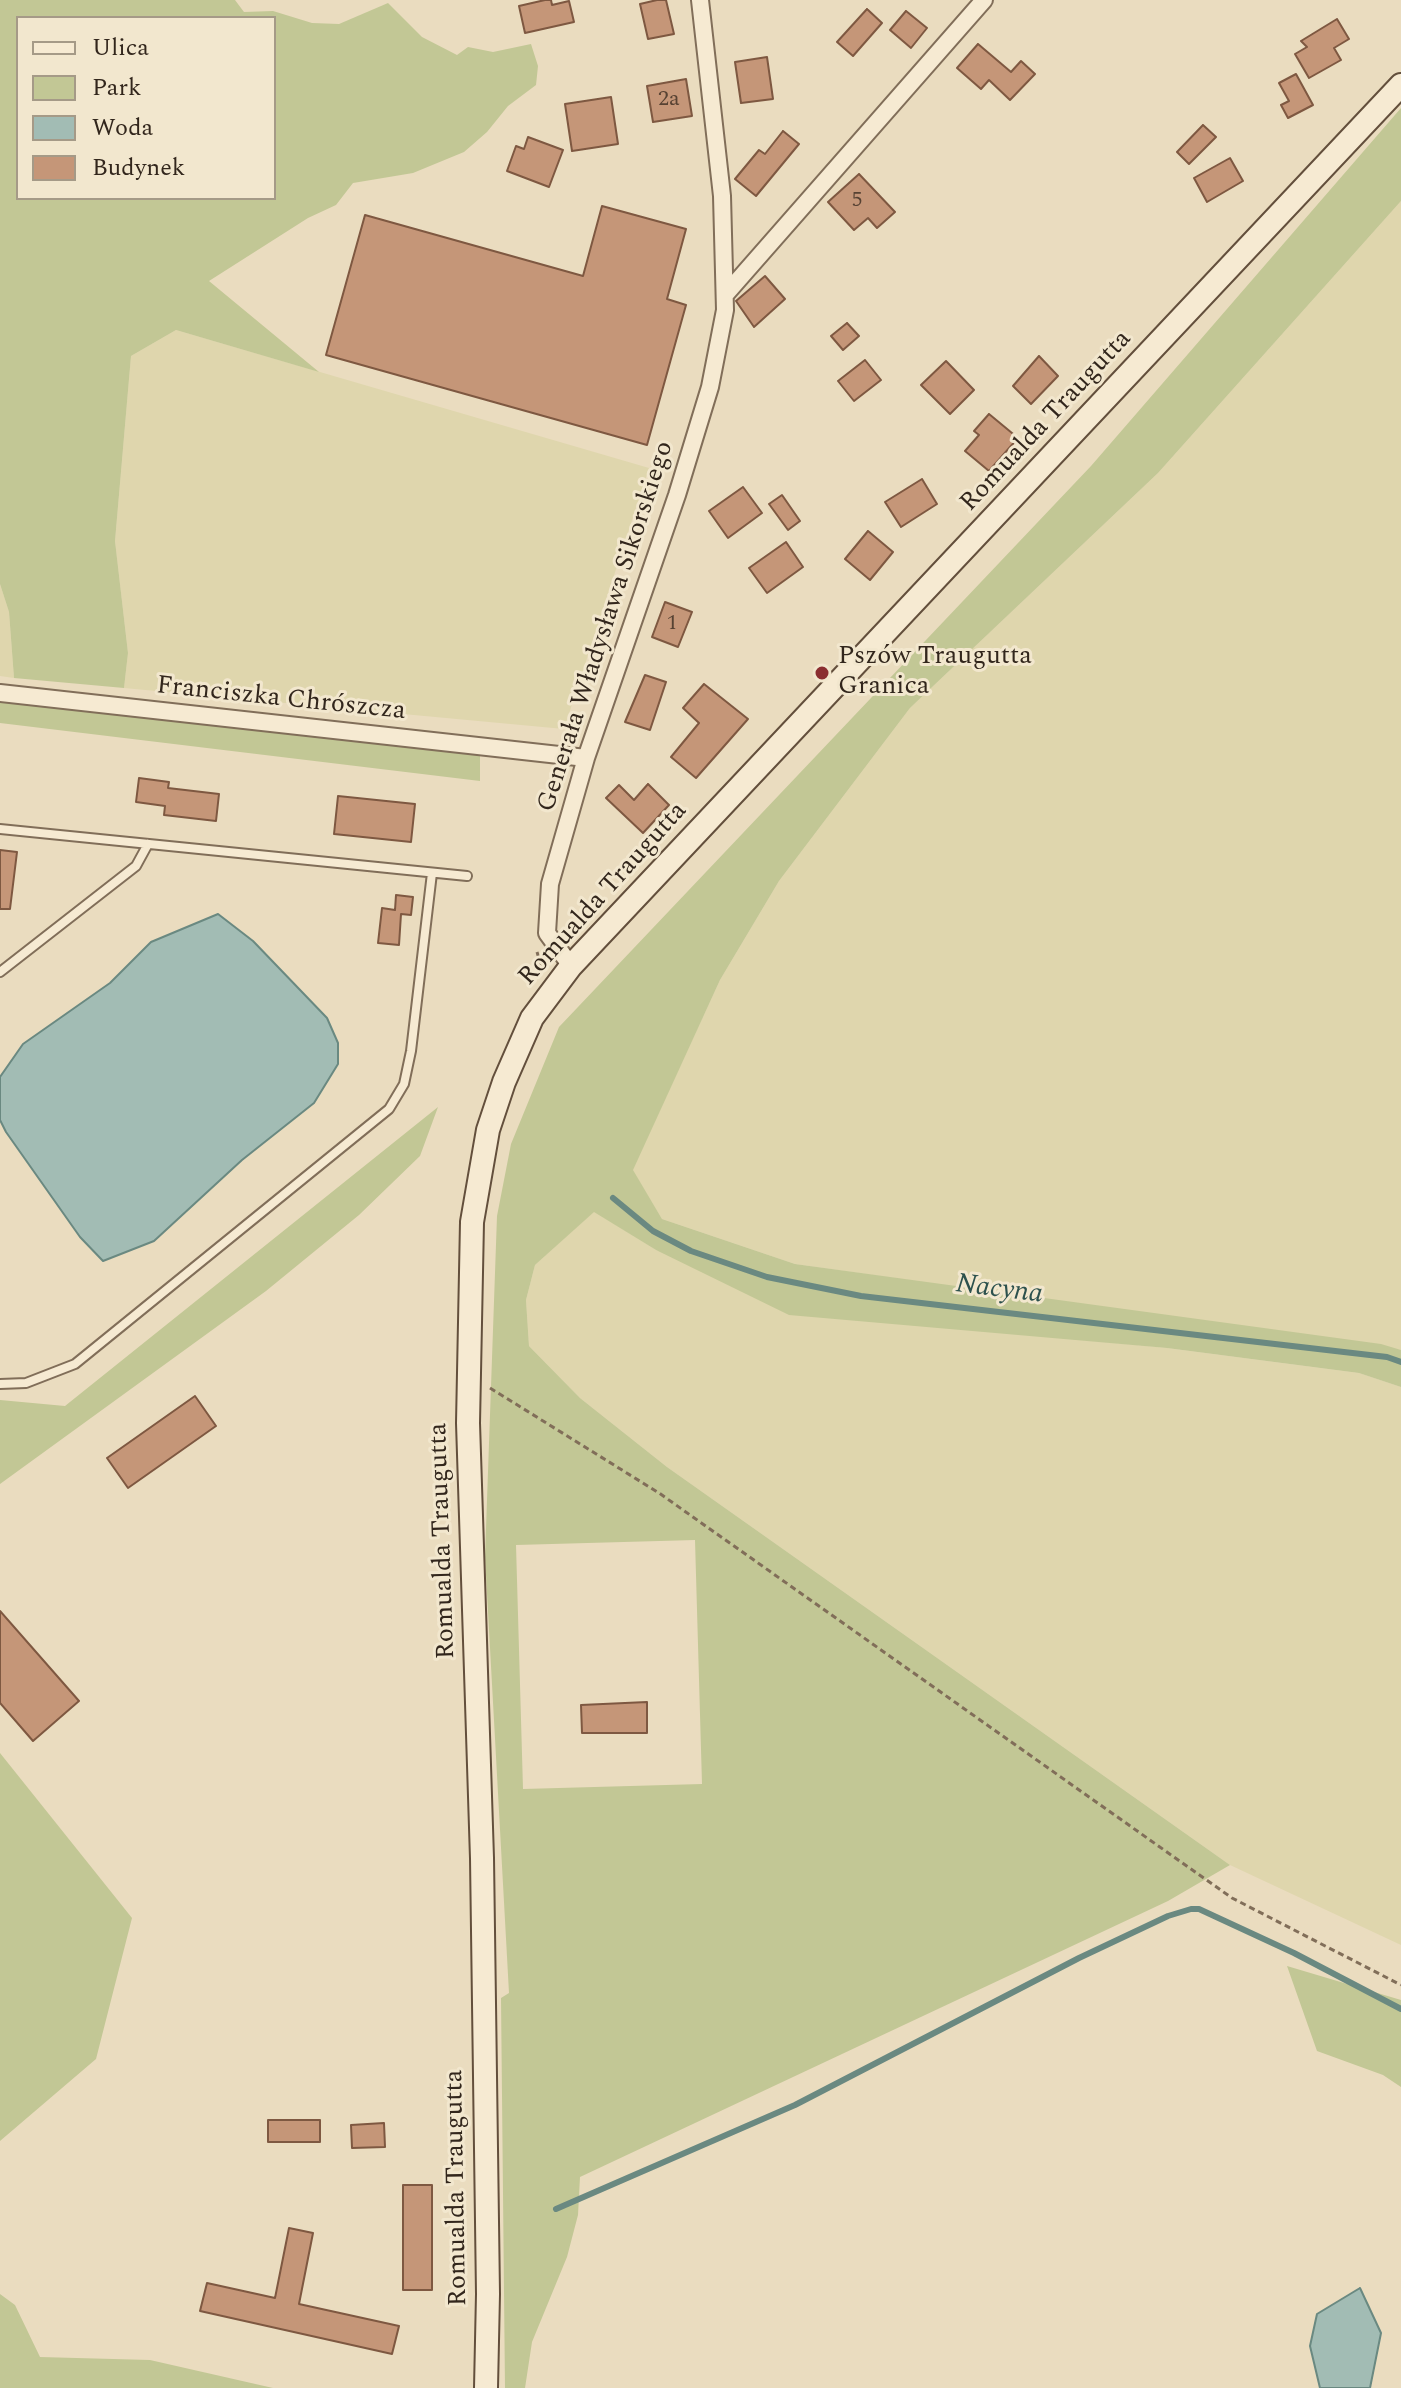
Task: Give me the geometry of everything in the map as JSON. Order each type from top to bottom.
[{"type":"street","name":"Generała Władysława Sikorskiego","points":[[571,966],[547,933],[546,903],[586,758],[702,414],[725,310],[722,196],[700,0]]},
{"type":"street","points":[[725,295],[984,0]]},
{"type":"street","name":"Romualda Traugutta","points":[[486,2388],[488,2294],[482,1905],[469,1376],[472,1222],[488,1130],[523,1035],[571,966],[1401,85]]},
{"type":"street","name":"Franciszka Chrószcza","points":[[0,693],[586,758]]},
{"type":"lane","points":[[0,829],[467,876]]},
{"type":"lane","points":[[0,972],[136,866],[148,844]]},
{"type":"lane","points":[[0,1384],[26,1383],[75,1364],[389,1109],[404,1084],[411,1051],[432,873]]},
{"type":"path","points":[[469,1376],[525,1407],[659,1493],[1232,1898],[1401,1985]]},
{"type":"shaded area","points":[[1401,201],[1401,1350],[795,1264],[662,1219],[632,1170],[720,980],[779,881],[910,708],[1158,473]]},
{"type":"shaded area","points":[[176,330],[649,468],[564,729],[124,688],[128,653],[115,541],[131,356]]},
{"type":"shaded area","points":[[0,584],[9,612],[14,678],[0,676]]},
{"type":"shaded area","points":[[594,1211],[656,1250],[938,1326],[1167,1348],[1359,1373],[1401,1387],[1401,1945],[1230,1865],[667,1467],[580,1398],[529,1346],[526,1300],[535,1265]]},
{"type":"green space","points":[[0,0],[235,0],[244,12],[273,11],[312,23],[339,24],[388,3],[422,37],[457,55],[468,47],[493,52],[531,44],[538,66],[536,85],[508,106],[487,132],[464,152],[413,173],[353,183],[336,205],[308,218],[209,281],[319,372],[176,330],[131,356],[115,541],[128,653],[124,688],[14,678],[9,612],[0,584]]},
{"type":"green space","points":[[1401,108],[1401,201],[1158,473],[910,708],[779,881],[720,980],[633,1170],[662,1219],[795,1264],[1381,1344],[1401,1350],[1401,1387],[1359,1373],[1167,1348],[789,1315],[656,1250],[594,1212],[535,1265],[526,1300],[529,1346],[580,1398],[667,1467],[1230,1865],[1168,1901],[580,2177],[578,2215],[567,2257],[532,2342],[525,2388],[505,2388],[501,1998],[509,1993],[485,1557],[497,1216],[511,1144],[559,1027],[1091,466]],"holes":[[[695,1540],[702,1784],[523,1789],[516,1545]]]},
{"type":"green space","points":[[0,701],[480,754],[480,781],[0,723]]},
{"type":"green space","points":[[438,1107],[420,1156],[359,1215],[266,1291],[0,1484],[0,1400],[65,1406]]},
{"type":"green space","points":[[0,1753],[132,1918],[96,2059],[0,2141]]},
{"type":"green space","points":[[1287,1966],[1401,2000],[1401,2087],[1383,2075],[1317,2051]]},
{"type":"green space","points":[[0,2294],[15,2305],[40,2357],[150,2360],[273,2388],[0,2388]]},
{"type":"water","points":[[218,914],[253,941],[327,1018],[338,1043],[338,1064],[314,1103],[242,1160],[154,1241],[103,1261],[80,1237],[6,1132],[0,1120],[0,1077],[23,1044],[110,983],[151,942]]},
{"type":"water","points":[[1360,2288],[1381,2333],[1370,2388],[1320,2388],[1310,2346],[1317,2314]]},
{"type":"building","points":[[551,0],[552,5],[569,1],[574,22],[525,33],[519,6]]},
{"type":"building","points":[[666,0],[674,34],[648,39],[640,4]]},
{"type":"building","points":[[867,9],[882,23],[853,56],[837,42]]},
{"type":"building","points":[[906,11],[927,28],[911,48],[890,30]]},
{"type":"building","points":[[1337,19],[1349,39],[1334,48],[1341,60],[1309,78],[1295,54],[1307,47],[1301,41]]},
{"type":"building","points":[[978,44],[1011,72],[1021,61],[1035,74],[1010,100],[989,80],[981,89],[957,68]]},
{"type":"building","points":[[767,57],[773,99],[741,103],[735,62]]},
{"type":"building","points":[[1296,74],[1313,105],[1288,118],[1281,105],[1289,101],[1279,83]]},
{"type":"building","points":[[686,79],[692,116],[653,122],[647,86]]},
{"type":"building","points":[[611,97],[618,144],[572,151],[565,104]]},
{"type":"building","points":[[1203,125],[1216,137],[1189,164],[1177,152]]},
{"type":"building","points":[[783,131],[799,144],[756,196],[735,179],[759,150],[765,154]]},
{"type":"building","points":[[528,137],[563,150],[549,187],[507,171],[516,146],[524,149]]},
{"type":"building","points":[[1230,158],[1243,181],[1207,202],[1194,178]]},
{"type":"building","points":[[859,174],[895,212],[877,228],[868,218],[854,230],[828,202]]},
{"type":"building","points":[[602,206],[686,229],[667,299],[686,305],[647,445],[326,355],[365,215],[583,276]]},
{"type":"building","points":[[765,276],[785,299],[754,327],[736,301]]},
{"type":"building","points":[[847,323],[859,336],[843,350],[831,336]]},
{"type":"building","points":[[1039,356],[1058,376],[1031,404],[1013,386]]},
{"type":"building","points":[[865,360],[881,380],[854,401],[838,381]]},
{"type":"building","points":[[946,361],[974,390],[950,414],[921,385]]},
{"type":"building","points":[[989,414],[1018,438],[989,471],[965,451],[979,435],[974,431]]},
{"type":"building","points":[[922,479],[937,504],[901,527],[885,502]]},
{"type":"building","points":[[743,487],[762,513],[728,538],[709,511]]},
{"type":"building","points":[[782,495],[800,521],[788,530],[769,504]]},
{"type":"building","points":[[868,531],[893,552],[870,580],[845,559]]},
{"type":"building","points":[[786,542],[803,567],[767,593],[749,568]]},
{"type":"building","points":[[665,602],[692,612],[678,647],[652,637]]},
{"type":"building","points":[[645,675],[666,682],[650,730],[625,722]]},
{"type":"building","points":[[704,684],[748,719],[696,778],[671,757],[699,723],[683,708]]},
{"type":"building","points":[[139,778],[169,782],[168,788],[219,794],[216,821],[164,815],[165,806],[136,802]]},
{"type":"building","points":[[648,784],[669,805],[643,833],[606,798],[619,785],[634,800]]},
{"type":"building","points":[[338,796],[415,804],[411,842],[334,834]]},
{"type":"building","points":[[0,850],[17,852],[10,909],[0,909]]},
{"type":"building","points":[[396,895],[413,897],[411,915],[401,914],[399,945],[378,943],[382,908],[395,910]]},
{"type":"building","points":[[195,1396],[216,1426],[128,1488],[107,1458]]},
{"type":"building","points":[[0,1611],[79,1701],[33,1741],[0,1703]]},
{"type":"building","points":[[647,1702],[647,1733],[582,1733],[581,1705]]},
{"type":"building","points":[[268,2120],[320,2120],[320,2142],[268,2142]]},
{"type":"building","points":[[384,2123],[385,2147],[352,2148],[351,2125]]},
{"type":"building","points":[[403,2185],[432,2185],[432,2290],[403,2290]]},
{"type":"building","points":[[289,2228],[313,2233],[299,2304],[399,2326],[392,2354],[200,2311],[207,2283],[275,2298]]},
{"type":"waterway","name":"Nacyna","points":[[613,1198],[653,1231],[691,1251],[767,1277],[861,1296],[1387,1357],[1401,1362]]},
{"type":"waterway","points":[[556,2209],[795,2105],[1079,1958],[1168,1916],[1191,1909],[1199,1909],[1294,1953],[1401,2009]]},
{"type":"place","name":"Pszów Traugutta Granica","points":[[822,673]]}]
